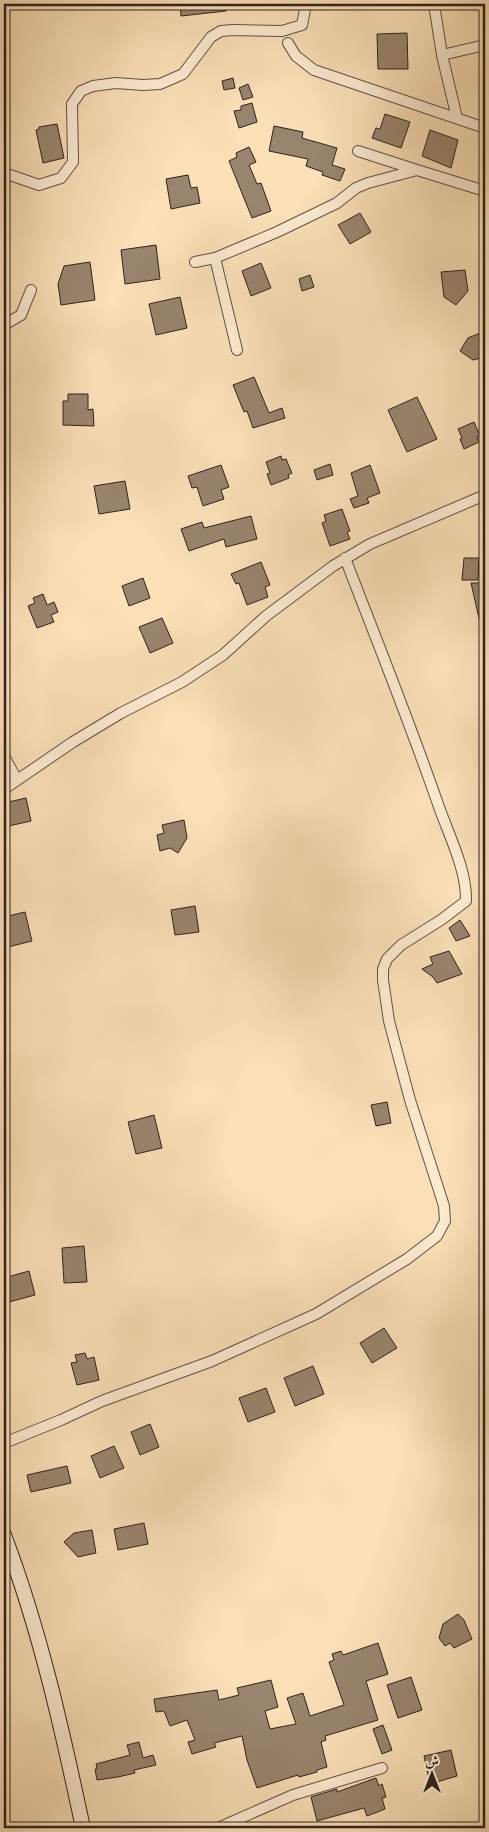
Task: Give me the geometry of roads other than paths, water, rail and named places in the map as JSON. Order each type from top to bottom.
[{"type":"street","points":[[4,173],[39,185],[61,178],[73,162],[72,104],[81,91],[93,86],[116,83],[160,84],[183,74],[211,36],[222,31],[232,30],[282,31],[291,29],[302,24],[306,4]]},
{"type":"street","points":[[434,4],[442,55],[457,118]]},
{"type":"street","points":[[288,43],[296,56],[314,70],[485,128]]},
{"type":"street","points":[[442,55],[485,45]]},
{"type":"street","points":[[358,151],[485,191]]},
{"type":"street","points":[[195,262],[216,258],[307,218],[337,203],[362,186],[417,170]]},
{"type":"street","points":[[216,258],[237,350]]},
{"type":"street","points":[[4,325],[21,315],[31,290]]},
{"type":"street","points":[[4,790],[73,742],[121,713],[182,682],[222,655],[266,616],[345,558],[370,544],[485,495]]},
{"type":"street","points":[[485,527],[485,542]]},
{"type":"street","points":[[4,1443],[102,1401],[212,1361],[316,1314],[407,1259],[437,1236],[445,1222],[442,1200],[410,1100],[389,1021],[383,969],[387,960],[401,945],[441,920],[466,901],[466,891],[456,854],[420,752],[345,558]]},
{"type":"street","points":[[4,756],[17,780]]},
{"type":"street","points":[[4,1535],[20,1577],[49,1676],[82,1828]]},
{"type":"street","points":[[218,1828],[293,1795],[382,1768]]}]
